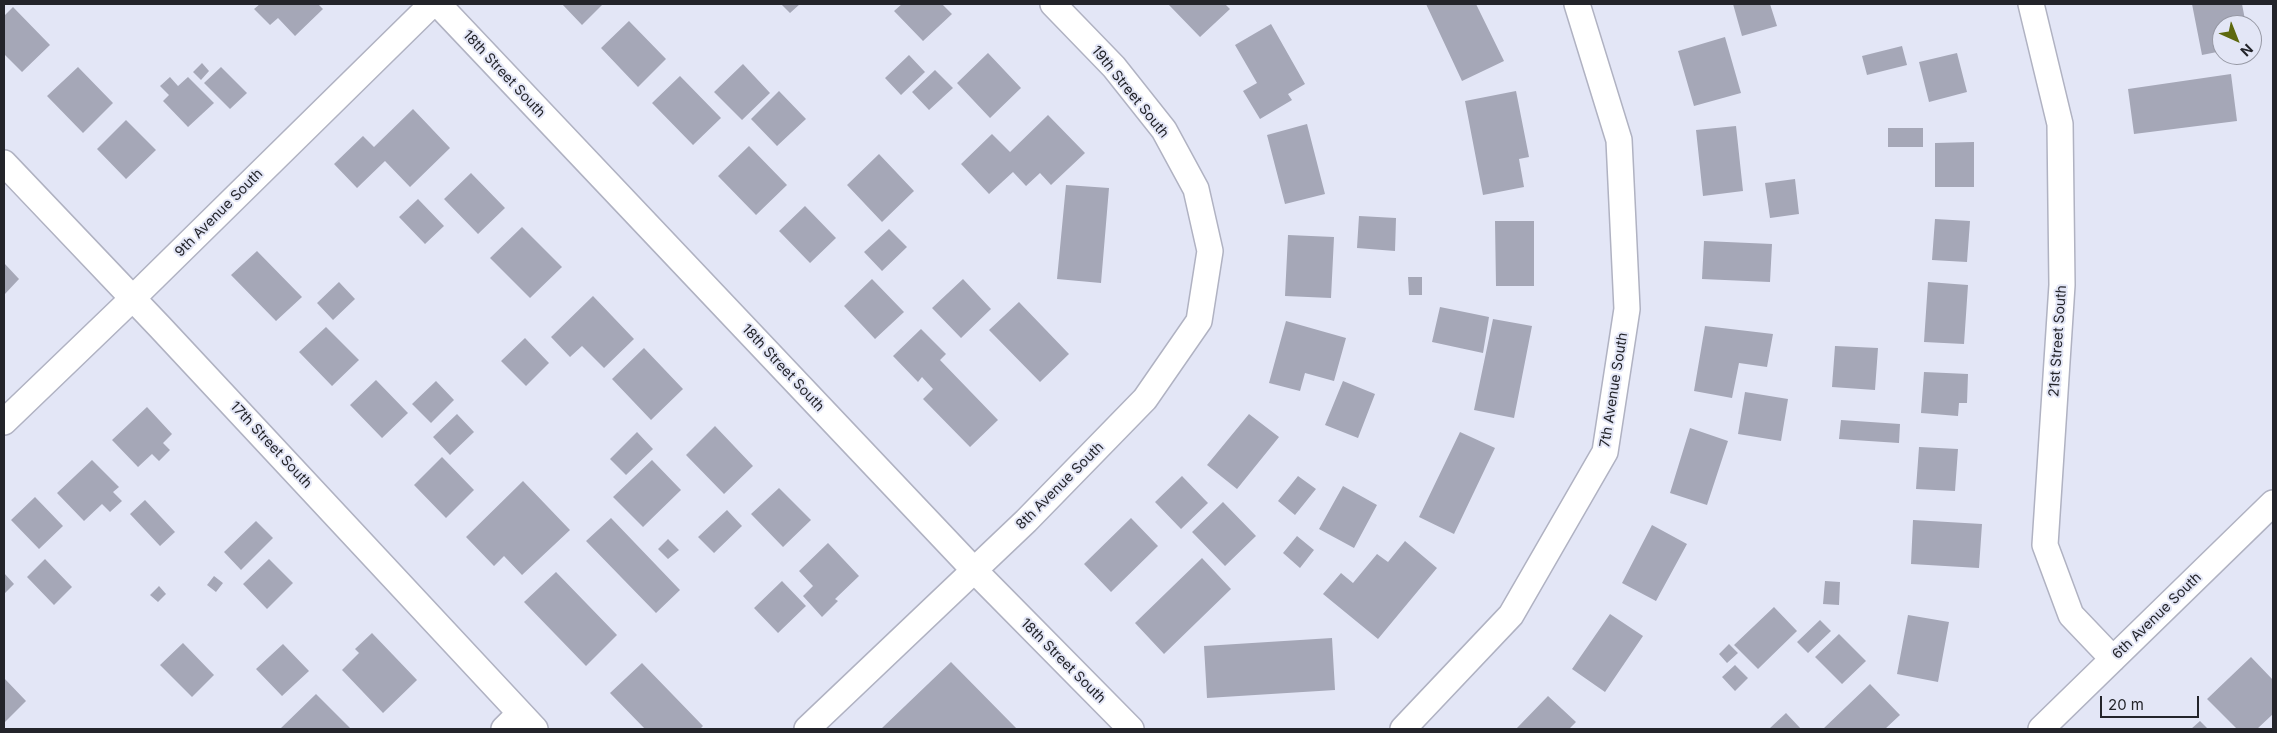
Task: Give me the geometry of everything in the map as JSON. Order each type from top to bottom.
[{"type":"street","name":"9th Avenue South","points":[[4,422],[432,4]]},
{"type":"street","name":"18th Street South","points":[[438,4],[974,570],[1131,729]]},
{"type":"street","name":"19th Street South","points":[[1053,4],[1114,67],[1164,130],[1196,189]]},
{"type":"street","name":"7th Avenue South","points":[[1403,729],[1511,615],[1605,452],[1627,309],[1619,140],[1577,4]]},
{"type":"street","name":"21st Street South","points":[[2031,4],[2060,124],[2062,285],[2045,545],[2070,615],[2113,659]]},
{"type":"street","name":"17th Street South","points":[[4,163],[133,298],[520,724]]},
{"type":"street","name":"8th Avenue South","points":[[807,729],[1026,521],[1145,399],[1199,321],[1210,251],[1196,189]]},
{"type":"street","name":"6th Avenue South","points":[[2040,729],[2273,504]]},
{"type":"building","points":[[260,4],[318,4],[323,9],[295,36],[278,18],[270,25],[254,9]]},
{"type":"building","points":[[562,4],[603,4],[582,25]]},
{"type":"building","points":[[781,4],[800,4],[790,13]]},
{"type":"building","points":[[902,4],[942,4],[952,14],[923,41],[894,11]]},
{"type":"building","points":[[1168,4],[1225,4],[1230,9],[1200,37]]},
{"type":"building","points":[[1426,4],[1476,4],[1504,61],[1462,81]]},
{"type":"building","points":[[1733,4],[1770,4],[1777,26],[1742,36]]},
{"type":"building","points":[[2192,4],[2242,4],[2244,15],[2212,15],[2212,53],[2202,55]]},
{"type":"building","points":[[13,7],[50,45],[22,72],[4,54],[4,16]]},
{"type":"building","points":[[629,21],[666,59],[638,87],[601,48]]},
{"type":"building","points":[[1271,24],[1305,84],[1288,94],[1292,100],[1260,119],[1243,91],[1257,83],[1235,45]]},
{"type":"building","points":[[1725,37],[1741,93],[1694,106],[1678,51]]},
{"type":"building","points":[[1902,46],[1907,65],[1867,75],[1862,56]]},
{"type":"building","points":[[988,53],[1021,88],[990,118],[957,83]]},
{"type":"building","points":[[1957,53],[1967,92],[1929,102],[1919,62]]},
{"type":"building","points":[[909,55],[925,72],[901,95],[885,78]]},
{"type":"building","points":[[202,63],[209,71],[201,80],[193,72]]},
{"type":"building","points":[[743,64],[770,93],[742,120],[714,92]]},
{"type":"building","points":[[78,67],[113,103],[83,133],[47,96]]},
{"type":"building","points":[[221,67],[247,93],[230,109],[204,83]]},
{"type":"building","points":[[935,70],[953,88],[929,110],[912,92]]},
{"type":"building","points":[[2231,74],[2237,121],[2134,134],[2128,89]]},
{"type":"building","points":[[680,76],[721,118],[693,145],[652,103]]},
{"type":"building","points":[[170,77],[178,86],[188,77],[214,103],[188,127],[163,101],[169,95],[160,86]]},
{"type":"building","points":[[779,91],[806,119],[777,146],[751,119]]},
{"type":"building","points":[[1516,91],[1529,157],[1519,159],[1524,187],[1483,195],[1465,101]]},
{"type":"building","points":[[413,109],[450,148],[410,187],[385,161],[357,188],[334,164],[363,136],[374,147]]},
{"type":"building","points":[[1048,115],[1085,153],[1051,185],[1040,173],[1026,186],[1013,172],[989,194],[961,164],[992,134],[1010,152]]},
{"type":"building","points":[[126,120],[156,150],[126,179],[97,149]]},
{"type":"building","points":[[1307,124],[1325,194],[1285,204],[1267,135]]},
{"type":"building","points":[[1736,126],[1743,191],[1703,196],[1696,130]]},
{"type":"building","points":[[1888,128],[1923,128],[1923,147],[1888,147]]},
{"type":"building","points":[[1974,142],[1974,187],[1935,187],[1935,143]]},
{"type":"building","points":[[749,146],[787,185],[756,215],[718,176]]},
{"type":"building","points":[[879,154],[914,191],[882,222],[847,185]]},
{"type":"building","points":[[471,173],[505,208],[478,234],[444,199]]},
{"type":"building","points":[[1795,179],[1799,214],[1770,218],[1765,183]]},
{"type":"building","points":[[1066,185],[1109,188],[1101,283],[1057,279]]},
{"type":"building","points":[[418,199],[444,226],[425,244],[399,217]]},
{"type":"building","points":[[805,206],[836,238],[810,263],[779,231]]},
{"type":"building","points":[[1359,216],[1396,218],[1395,251],[1357,248]]},
{"type":"building","points":[[1935,219],[1970,221],[1967,262],[1932,260]]},
{"type":"building","points":[[1495,221],[1534,221],[1534,286],[1496,286]]},
{"type":"building","points":[[522,227],[562,267],[530,298],[490,258]]},
{"type":"building","points":[[889,229],[907,247],[882,271],[864,252]]},
{"type":"building","points":[[1288,235],[1334,237],[1331,298],[1285,296]]},
{"type":"building","points":[[1704,241],[1772,244],[1770,282],[1702,279]]},
{"type":"building","points":[[257,251],[302,297],[276,321],[231,275]]},
{"type":"building","points":[[4,263],[19,279],[4,295]]},
{"type":"building","points":[[1408,277],[1422,277],[1422,295],[1409,295]]},
{"type":"building","points":[[872,279],[904,312],[875,339],[844,306]]},
{"type":"building","points":[[963,279],[991,309],[961,338],[932,308]]},
{"type":"building","points":[[339,282],[355,299],[333,320],[317,303]]},
{"type":"building","points":[[1928,282],[1968,285],[1964,344],[1924,342]]},
{"type":"building","points":[[593,296],[634,339],[604,368],[582,346],[570,357],[551,337]]},
{"type":"building","points":[[1019,302],[1069,354],[1040,382],[989,330]]},
{"type":"building","points":[[1440,307],[1489,317],[1483,353],[1432,342]]},
{"type":"building","points":[[1493,319],[1532,326],[1514,418],[1474,410]]},
{"type":"building","points":[[1286,321],[1346,338],[1334,381],[1305,373],[1300,391],[1269,383]]},
{"type":"building","points":[[1705,326],[1773,334],[1767,367],[1739,363],[1732,398],[1694,391]]},
{"type":"building","points":[[326,327],[359,360],[332,386],[299,352]]},
{"type":"building","points":[[921,329],[946,354],[940,360],[998,420],[970,447],[923,399],[933,389],[922,377],[918,382],[893,356]]},
{"type":"building","points":[[525,338],[549,363],[526,386],[501,361]]},
{"type":"building","points":[[1835,346],[1878,348],[1875,390],[1832,387]]},
{"type":"building","points":[[644,348],[683,389],[651,420],[612,379]]},
{"type":"building","points":[[1924,372],[1968,374],[1967,403],[1959,403],[1958,416],[1921,413]]},
{"type":"building","points":[[376,380],[408,413],[382,438],[350,405]]},
{"type":"building","points":[[436,381],[454,400],[431,423],[412,404]]},
{"type":"building","points":[[1343,381],[1375,394],[1358,438],[1325,425]]},
{"type":"building","points":[[1745,392],[1788,399],[1781,441],[1738,434]]},
{"type":"building","points":[[147,407],[172,434],[163,443],[170,450],[159,461],[152,454],[138,467],[112,440]]},
{"type":"building","points":[[457,414],[474,432],[450,455],[433,437]]},
{"type":"building","points":[[1249,414],[1279,437],[1237,489],[1207,465]]},
{"type":"building","points":[[1841,420],[1900,424],[1899,443],[1839,439]]},
{"type":"building","points":[[715,426],[753,466],[724,494],[686,455]]},
{"type":"building","points":[[1690,428],[1728,441],[1707,505],[1670,493]]},
{"type":"building","points":[[637,432],[653,449],[626,475],[610,459]]},
{"type":"building","points":[[1460,432],[1495,448],[1454,534],[1419,517]]},
{"type":"building","points":[[1919,447],[1958,449],[1955,491],[1916,489]]},
{"type":"building","points":[[442,457],[474,490],[446,518],[414,485]]},
{"type":"building","points":[[92,460],[119,487],[113,492],[122,501],[110,512],[102,504],[84,521],[57,493]]},
{"type":"building","points":[[652,460],[681,490],[643,527],[613,497]]},
{"type":"building","points":[[1182,476],[1208,503],[1181,529],[1155,502]]},
{"type":"building","points":[[1298,476],[1316,489],[1295,515],[1278,501]]},
{"type":"building","points":[[523,481],[570,530],[522,575],[504,556],[494,566],[466,537]]},
{"type":"building","points":[[1343,486],[1377,505],[1354,548],[1319,529]]},
{"type":"building","points":[[779,488],[811,520],[783,547],[751,514]]},
{"type":"building","points":[[35,497],[63,526],[39,549],[11,520]]},
{"type":"building","points":[[145,500],[175,532],[160,546],[130,514]]},
{"type":"building","points":[[1223,502],[1256,536],[1225,566],[1192,532]]},
{"type":"building","points":[[727,510],[742,526],[714,553],[698,537]]},
{"type":"building","points":[[611,518],[680,590],[656,613],[586,541]]},
{"type":"building","points":[[1131,518],[1158,546],[1111,592],[1084,564]]},
{"type":"building","points":[[1913,520],[1982,524],[1979,568],[1911,564]]},
{"type":"building","points":[[256,521],[273,538],[241,570],[224,552]]},
{"type":"building","points":[[1652,525],[1687,544],[1656,601],[1622,583]]},
{"type":"building","points":[[1297,536],[1314,550],[1300,568],[1283,553]]},
{"type":"building","points":[[668,539],[679,550],[668,559],[658,549]]},
{"type":"building","points":[[1405,541],[1437,568],[1378,639],[1323,594],[1341,573],[1353,583],[1377,554],[1388,562]]},
{"type":"building","points":[[828,543],[859,576],[835,599],[838,601],[822,617],[803,596],[813,586],[799,571]]},
{"type":"building","points":[[1202,558],[1231,589],[1164,654],[1135,623]]},
{"type":"building","points":[[45,559],[72,587],[54,605],[27,577]]},
{"type":"building","points":[[269,559],[293,583],[267,609],[243,584]]},
{"type":"building","points":[[556,572],[617,635],[586,666],[524,602]]},
{"type":"building","points":[[4,573],[14,584],[4,594]]},
{"type":"building","points":[[214,576],[223,583],[216,592],[207,585]]},
{"type":"building","points":[[782,581],[806,606],[778,633],[754,608]]},
{"type":"building","points":[[1825,581],[1840,582],[1839,605],[1823,604]]},
{"type":"building","points":[[159,586],[166,594],[158,602],[150,595]]},
{"type":"building","points":[[1774,607],[1797,631],[1758,669],[1734,645]]},
{"type":"building","points":[[1610,614],[1643,636],[1605,692],[1572,669]]},
{"type":"building","points":[[1908,615],[1949,622],[1938,682],[1897,674]]},
{"type":"building","points":[[1820,620],[1831,631],[1808,653],[1797,642]]},
{"type":"building","points":[[372,633],[417,680],[383,713],[342,670],[359,653],[355,649]]},
{"type":"building","points":[[1839,634],[1866,661],[1842,684],[1815,657]]},
{"type":"building","points":[[1332,638],[1335,690],[1207,698],[1204,646]]},
{"type":"building","points":[[183,643],[214,675],[192,697],[160,665]]},
{"type":"building","points":[[283,644],[309,671],[282,696],[256,669]]},
{"type":"building","points":[[1729,644],[1738,653],[1727,663],[1719,654]]},
{"type":"building","points":[[2251,657],[2273,680],[2273,714],[2257,729],[2237,729],[2207,699]]},
{"type":"building","points":[[951,662],[1017,729],[882,728]]},
{"type":"building","points":[[642,663],[703,726],[700,729],[645,729],[610,693]]},
{"type":"building","points":[[1735,665],[1748,678],[1735,691],[1722,677]]},
{"type":"building","points":[[4,678],[26,701],[4,723]]},
{"type":"building","points":[[1870,684],[1900,715],[1885,729],[1823,729]]},
{"type":"building","points":[[316,694],[351,729],[280,729]]},
{"type":"building","points":[[1548,696],[1576,722],[1569,729],[1516,729]]},
{"type":"building","points":[[1786,713],[1801,729],[1769,729]]},
{"type":"building","points":[[2200,721],[2208,729],[2191,729]]}]
